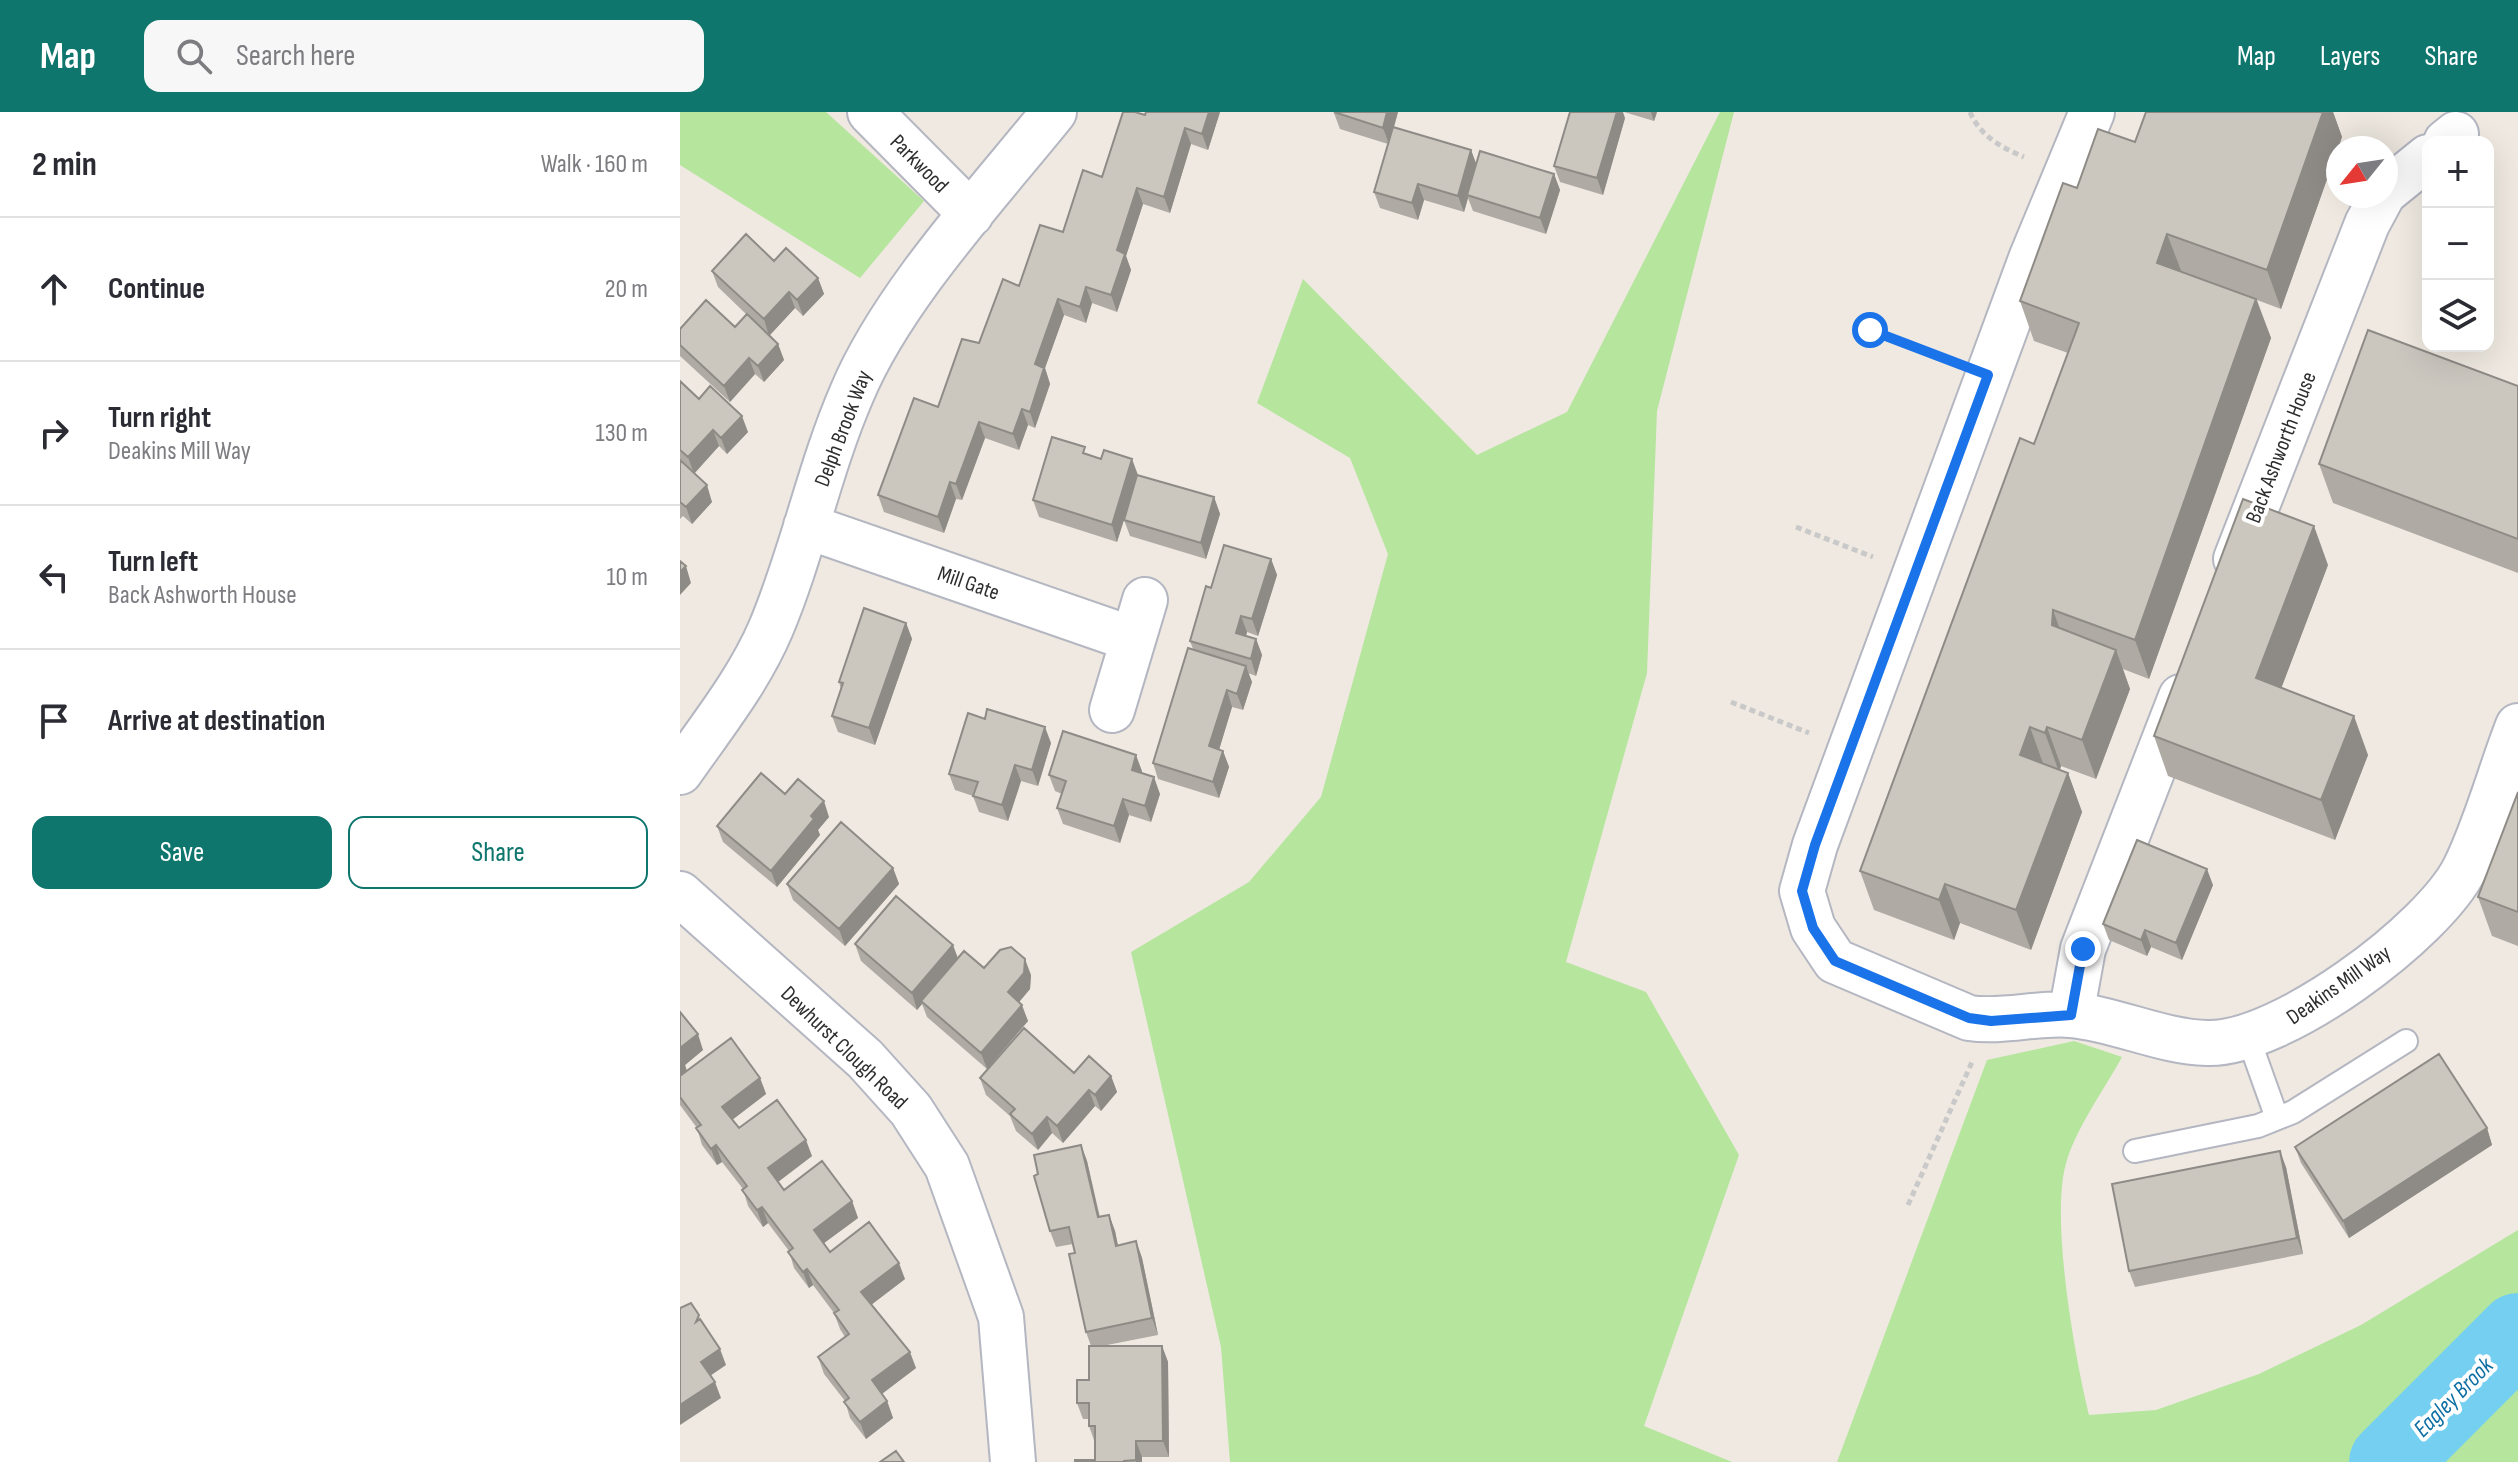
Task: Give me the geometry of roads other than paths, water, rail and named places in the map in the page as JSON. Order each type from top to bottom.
[{"type":"street","name":"Parkwood","points":[[870,112],[971,214]]},
{"type":"street","name":"Delph Brook Way","points":[[680,772],[735,694],[770,629],[852,392],[870,357],[904,302],[1054,112]]},
{"type":"street","name":"Deakins Mill Way","points":[[2031,259],[2070,112]]},
{"type":"street","name":"Deakins Mill Way","points":[[2092,112],[2031,259],[1815,845],[1802,891],[1813,928],[1835,961],[1969,1018],[1991,1021],[2071,1015],[2166,1038],[2209,1044],[2248,1037],[2297,1018],[2420,924],[2464,870],[2518,726]]},
{"type":"street","points":[[2398,181],[2422,161]]},
{"type":"street","name":"Back Ashworth House","points":[[2222,594],[2376,208]]},
{"type":"street","name":"Mill Gate","points":[[806,526],[1139,619],[1112,710]]},
{"type":"street","points":[[2071,1015],[2083,949],[2199,653]]},
{"type":"street","name":"Dewhurst Clough Road","points":[[680,894],[865,1059],[911,1110],[947,1166],[1001,1317],[1013,1462]]},
{"type":"lane","points":[[2248,1037],[2277,1118]]},
{"type":"lane","points":[[2135,1151],[2258,1126],[2293,1112],[2406,1041]]},
{"type":"waterway","name":"Eagley Brook","points":[[2389,1462],[2518,1333]]}]
